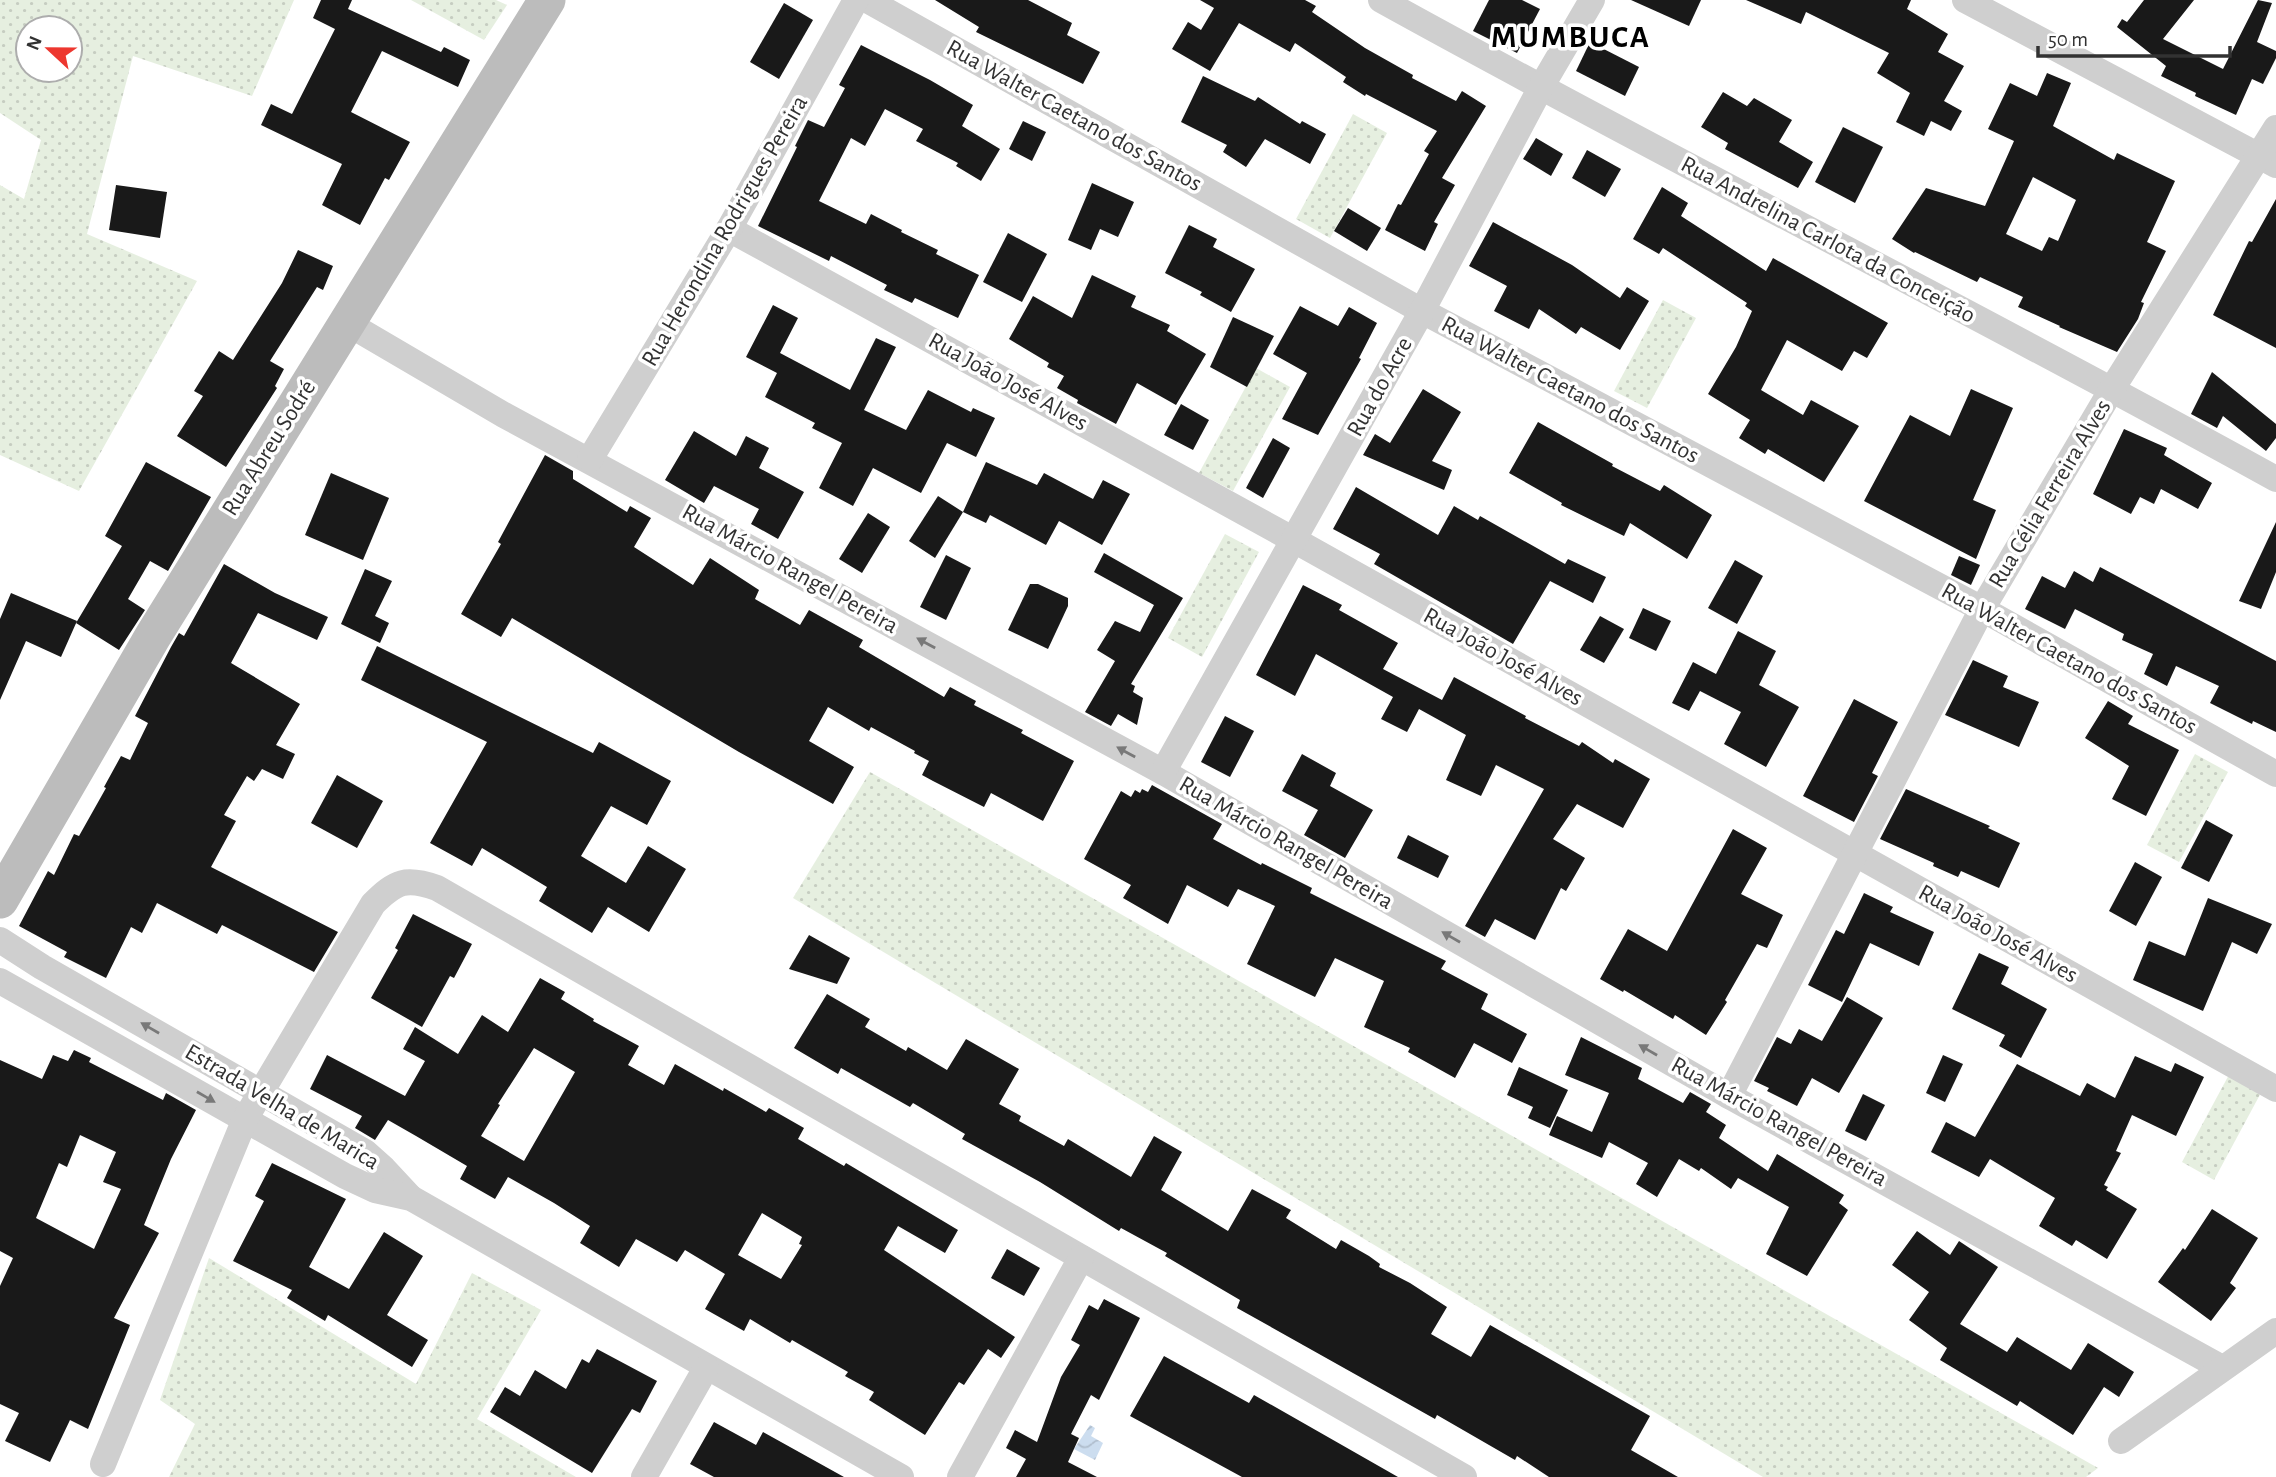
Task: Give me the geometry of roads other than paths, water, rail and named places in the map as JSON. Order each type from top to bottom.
[{"type":"main road","name":"Rua Abreu Sodré","points":[[0,900],[153,636],[547,0]]},
{"type":"street","name":"Rua Herondina Rodrigues Pereira","points":[[590,459],[729,229],[856,0]]},
{"type":"street","name":"Rua Walter Caetano dos Santos","points":[[867,0],[1422,311],[1982,609],[2276,774]]},
{"type":"street","name":"Rua Andrelina Carlota da Conceição","points":[[1381,0],[1540,89],[2112,388],[2276,479]]},
{"type":"street","name":"Rua do Acre","points":[[1163,772],[1422,311],[1540,89],[1592,0]]},
{"type":"street","points":[[1965,0],[2267,160]]},
{"type":"street","name":"Rua Célia Ferreira Alves","points":[[1729,1096],[1982,609],[2112,388],[2267,160],[2276,128]]},
{"type":"street","name":"Rua João José Alves","points":[[729,229],[1294,540],[2276,1089]]},
{"type":"street","name":"Rua Márcio Rangel Pereira","points":[[347,323],[504,415],[590,459],[1163,772],[1729,1096],[2222,1368]]},
{"type":"street","points":[[103,1464],[245,1119],[373,904],[387,890],[404,881],[437,887],[1464,1477]]},
{"type":"street","name":"Estrada Velha de Marica","points":[[0,940],[42,967],[365,1152],[411,1198]]},
{"type":"street","name":"Estrada Velha de Marica","points":[[0,981],[345,1176],[375,1190],[411,1198]]},
{"type":"street","points":[[411,1198],[901,1477]]},
{"type":"street","points":[[960,1477],[1081,1258]]},
{"type":"street","points":[[2121,1441],[2276,1331]]},
{"type":"street","points":[[644,1477],[706,1368]]},
{"type":"water","points":[[1090,1425],[1095,1428],[1091,1436],[1103,1443],[1095,1460],[1074,1449]]},
{"type":"district","name":"MUMBUCA","points":[[1571,37]]}]
